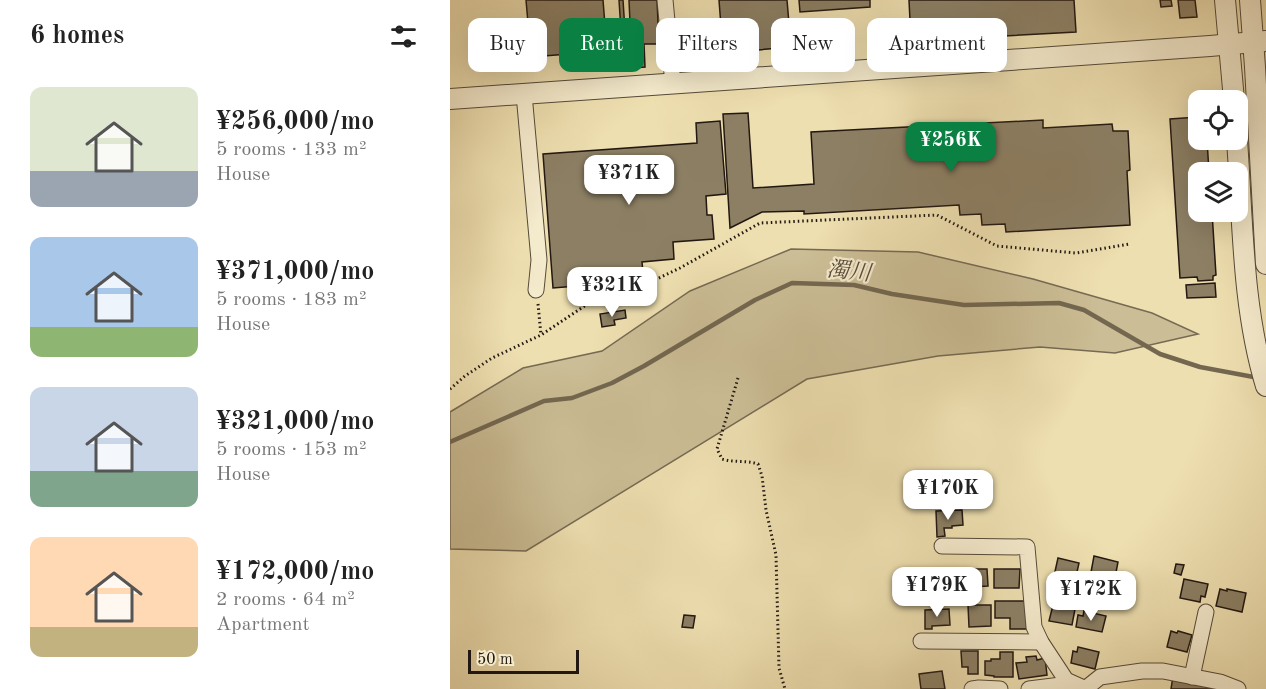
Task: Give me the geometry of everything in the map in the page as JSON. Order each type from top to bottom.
[{"type":"street","points":[[665,0],[673,84]]},
{"type":"street","points":[[1225,0],[1233,90]]},
{"type":"street","points":[[1250,0],[1260,42],[1266,264]]},
{"type":"street","points":[[450,99],[1260,42]]},
{"type":"street","points":[[524,94],[539,260],[536,290]]},
{"type":"street","points":[[1238,150],[1247,281],[1256,345],[1266,386]]},
{"type":"street","points":[[942,546],[1027,547],[1034,627],[1066,680],[1085,689],[1100,676],[1142,670],[1163,671],[1220,682],[1238,689]]},
{"type":"street","points":[[1192,677],[1206,612]]},
{"type":"street","points":[[921,641],[1041,642]]},
{"type":"street","points":[[1029,689],[1061,684],[1066,680]]},
{"type":"street","points":[[972,689],[1000,689]]},
{"type":"path","points":[[450,389],[492,358],[541,335],[586,305],[623,295],[680,268],[759,223],[937,215],[997,246],[1076,253],[1130,244]]},
{"type":"path","points":[[536,290],[541,335]]},
{"type":"path","points":[[738,378],[717,449],[722,459],[758,464],[762,476],[766,510],[776,555],[779,668],[785,689]]},
{"type":"shaded area","points":[[791,249],[918,252],[1033,279],[1152,313],[1198,334],[1115,353],[1040,347],[938,356],[807,379],[526,551],[450,549],[450,412],[523,368],[602,351],[690,291]]},
{"type":"building","points":[[526,0],[603,0],[604,18],[559,18],[559,55],[547,56],[547,18],[528,18]]},
{"type":"building","points":[[619,0],[623,0],[624,18],[620,18]]},
{"type":"building","points":[[629,0],[657,0],[656,44],[644,44],[644,18],[630,18]]},
{"type":"building","points":[[719,0],[787,0],[789,18],[771,18],[771,49],[759,50],[759,18],[720,18]]},
{"type":"building","points":[[799,0],[870,0],[870,7],[800,12]]},
{"type":"building","points":[[909,0],[1074,0],[1076,32],[1007,36],[1007,18],[910,18]]},
{"type":"building","points":[[1160,0],[1171,0],[1172,6],[1161,7]]},
{"type":"building","points":[[1178,0],[1195,0],[1197,17],[1180,18]]},
{"type":"building","points":[[748,113],[753,188],[814,184],[811,132],[1043,120],[1043,128],[1112,124],[1113,131],[1128,131],[1130,170],[1127,171],[1130,225],[1006,232],[1005,224],[982,225],[981,214],[960,215],[959,205],[804,214],[804,211],[762,212],[730,228],[723,114]]},
{"type":"building","points":[[1188,118],[1188,150],[1208,150],[1208,162],[1188,162],[1188,222],[1213,222],[1216,275],[1213,276],[1213,280],[1198,281],[1197,277],[1180,278],[1170,119]]},
{"type":"building","points":[[720,121],[726,194],[706,196],[707,215],[712,215],[714,239],[673,242],[674,259],[642,262],[643,272],[613,275],[614,283],[553,288],[543,154],[697,143],[696,123]]},
{"type":"building","points":[[1215,283],[1216,297],[1187,298],[1186,285]]},
{"type":"building","points":[[625,310],[626,318],[614,320],[615,325],[602,327],[600,314]]},
{"type":"building","points":[[962,510],[963,525],[944,528],[945,536],[937,537],[936,511]]},
{"type":"building","points":[[1094,556],[1118,562],[1113,588],[1089,583]]},
{"type":"building","points":[[1058,558],[1079,563],[1077,572],[1073,572],[1071,580],[1054,576]]},
{"type":"building","points":[[1176,564],[1184,565],[1181,575],[1174,573]]},
{"type":"building","points":[[969,569],[987,569],[988,586],[970,587]]},
{"type":"building","points":[[994,569],[1020,569],[1019,588],[994,588]]},
{"type":"building","points":[[955,574],[955,587],[931,587],[931,575]]},
{"type":"building","points":[[1184,579],[1208,584],[1205,597],[1201,596],[1200,602],[1180,598]]},
{"type":"building","points":[[1220,589],[1246,593],[1242,612],[1216,606]]},
{"type":"building","points":[[995,601],[1028,601],[1028,629],[1010,629],[1010,618],[995,618]]},
{"type":"building","points":[[968,605],[991,605],[991,626],[969,627]]},
{"type":"building","points":[[1053,605],[1075,609],[1072,625],[1049,621]]},
{"type":"building","points":[[949,609],[950,625],[932,626],[932,629],[925,629],[925,610]]},
{"type":"building","points":[[1084,611],[1106,616],[1102,632],[1076,627],[1078,615],[1083,616]]},
{"type":"building","points":[[684,615],[695,616],[693,628],[682,627]]},
{"type":"building","points":[[1171,631],[1192,635],[1187,652],[1167,647]]},
{"type":"building","points":[[1078,647],[1099,652],[1095,669],[1071,663],[1073,651],[1077,652]]},
{"type":"building","points":[[961,651],[978,651],[978,674],[968,674],[968,667],[962,667]]},
{"type":"building","points":[[1000,652],[1013,652],[1013,677],[985,675],[985,661],[1000,659]]},
{"type":"building","points":[[1036,656],[1037,660],[1045,658],[1047,675],[1019,679],[1016,663],[1027,662],[1026,657]]},
{"type":"building","points":[[942,671],[945,689],[921,689],[919,674]]},
{"type":"building","points":[[1173,676],[1229,689],[1171,689]]},
{"type":"waterway","name":"濁川","points":[[450,442],[544,401],[572,398],[612,383],[755,300],[792,283],[854,285],[892,294],[964,305],[1059,303],[1084,310],[1160,354],[1200,367],[1259,378]]}]
